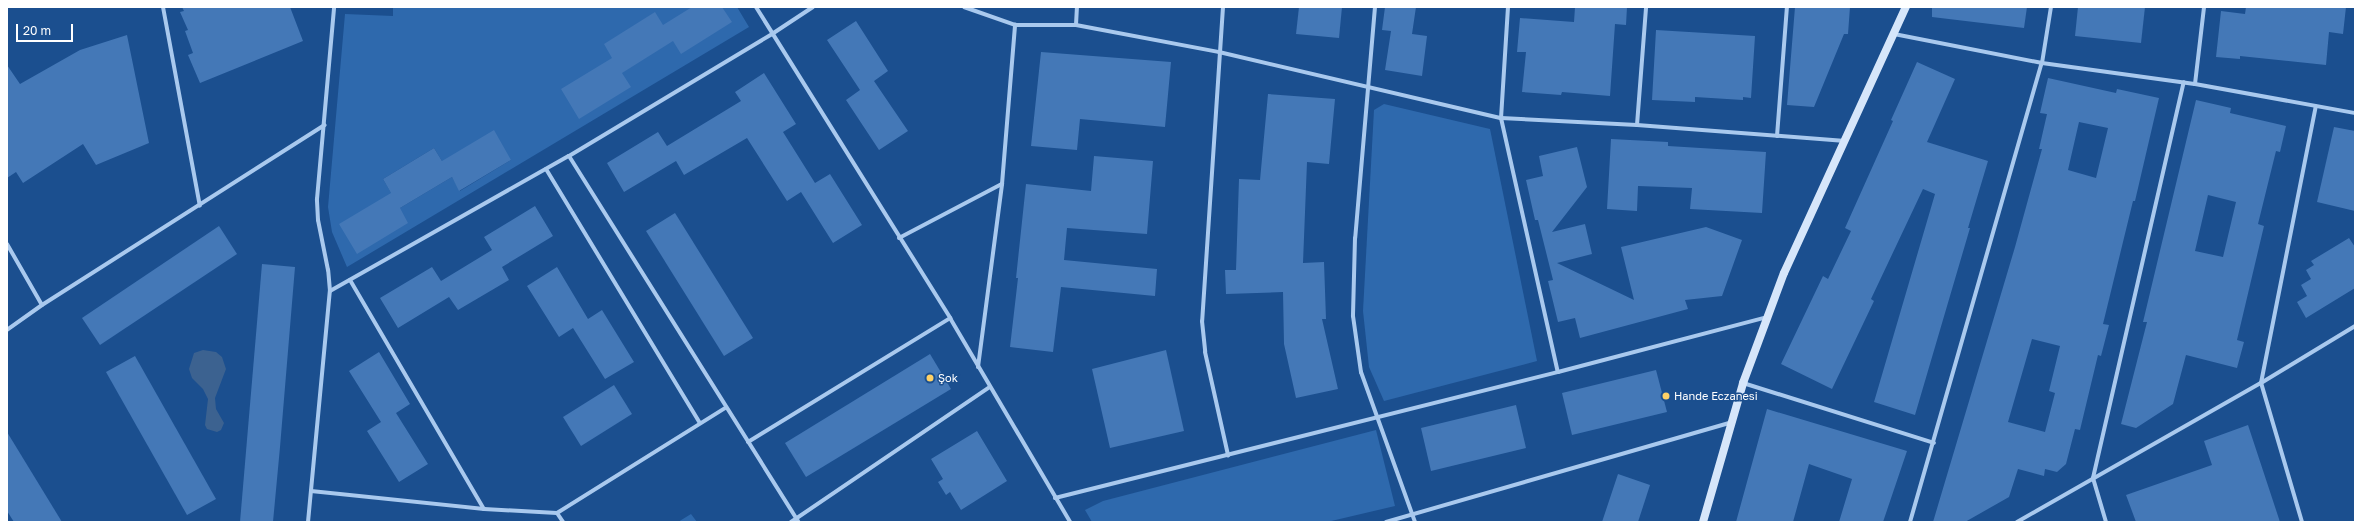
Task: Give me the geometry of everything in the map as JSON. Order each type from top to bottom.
[{"type":"street","points":[[163,7],[200,206]]},
{"type":"street","points":[[308,522],[330,291],[328,270],[318,220],[318,183],[334,7]]},
{"type":"street","points":[[756,7],[950,318],[1070,522]]},
{"type":"street","points":[[330,291],[546,170],[772,34],[813,7]]},
{"type":"street","points":[[964,7],[1015,25],[1076,25],[1218,52],[1501,118],[1637,125],[1845,141]]},
{"type":"street","points":[[1076,25],[1077,7]]},
{"type":"street","points":[[1223,7],[1218,52],[1202,320],[1205,352],[1228,455]]},
{"type":"street","points":[[1375,7],[1356,238],[1354,316],[1361,372],[1415,522]]},
{"type":"street","points":[[1508,7],[1501,118],[1558,372]]},
{"type":"street","points":[[1637,125],[1646,7]]},
{"type":"street","points":[[1777,136],[1786,7]]},
{"type":"street","points":[[1703,522],[1730,423],[1767,317],[1788,266],[1906,7]]},
{"type":"street","points":[[1910,522],[1934,443],[2042,63],[2051,7]]},
{"type":"street","points":[[2195,84],[2204,7]]},
{"type":"street","points":[[978,367],[1002,184],[1015,25]]},
{"type":"street","points":[[1894,34],[2042,63],[2184,82],[2355,114]]},
{"type":"street","points":[[2106,522],[2093,478],[2184,82]]},
{"type":"street","points":[[2302,522],[2261,383],[2316,106]]},
{"type":"street","points":[[7,330],[42,305],[200,206],[324,125]]},
{"type":"street","points":[[569,156],[725,408],[798,520]]},
{"type":"street","points":[[546,170],[700,423]]},
{"type":"street","points":[[899,238],[1002,184]]},
{"type":"street","points":[[7,244],[42,305]]},
{"type":"street","points":[[350,280],[484,509]]},
{"type":"street","points":[[1055,498],[1558,372],[1767,317]]},
{"type":"street","points":[[748,442],[950,318]]},
{"type":"street","points":[[2017,522],[2261,383],[2355,326]]},
{"type":"street","points":[[1743,383],[1934,443]]},
{"type":"street","points":[[791,522],[798,520],[990,386]]},
{"type":"street","points":[[311,491],[484,509],[557,513],[725,408]]},
{"type":"street","points":[[1386,522],[1730,423]]},
{"type":"street","points":[[557,513],[563,522]]},
{"type":"shaded area","points":[[393,7],[737,7],[749,27],[347,267],[332,232],[328,207],[345,14],[393,16]],"holes":[[[434,148],[442,161],[511,160],[460,191],[452,177],[400,208],[383,179]]]},
{"type":"shaded area","points":[[1384,104],[1490,129],[1537,361],[1384,401],[1369,367],[1363,311],[1374,110]]},
{"type":"shaded area","points":[[203,350],[216,352],[222,357],[226,369],[215,398],[216,409],[224,423],[221,430],[217,432],[207,429],[205,425],[208,399],[203,389],[192,378],[189,369],[194,353]]},
{"type":"shaded area","points":[[1376,430],[1395,506],[1327,522],[1092,522],[1085,510],[1103,501]]},
{"type":"shaded area","points":[[691,514],[697,522],[678,522]]},
{"type":"building","points":[[182,7],[290,7],[303,41],[200,83],[188,55],[193,53],[185,31],[188,30],[180,12],[184,11]]},
{"type":"building","points":[[692,7],[722,7],[732,22],[681,54],[673,41],[622,73],[631,87],[579,119],[561,89],[612,58],[604,44],[655,12],[663,25]]},
{"type":"building","points":[[1299,7],[1342,7],[1339,38],[1296,34]]},
{"type":"building","points":[[1385,7],[1416,7],[1412,34],[1427,36],[1422,76],[1385,70],[1391,31],[1382,30]]},
{"type":"building","points":[[1575,7],[1627,7],[1626,25],[1615,24],[1610,96],[1562,92],[1561,95],[1522,92],[1526,52],[1517,52],[1520,18],[1574,22]]},
{"type":"building","points":[[1795,7],[1850,7],[1848,34],[1844,34],[1814,107],[1787,105]]},
{"type":"building","points":[[1932,7],[2027,7],[2024,28],[1932,17]]},
{"type":"building","points":[[2078,7],[2145,7],[2141,43],[2075,36]]},
{"type":"building","points":[[2246,7],[2346,7],[2343,34],[2329,32],[2326,65],[2240,56],[2240,59],[2216,57],[2221,11],[2245,14]]},
{"type":"building","points":[[856,21],[888,71],[874,81],[908,131],[879,150],[846,100],[860,90],[827,40]]},
{"type":"building","points":[[1656,30],[1755,36],[1751,98],[1743,97],[1743,100],[1695,97],[1695,102],[1652,100]]},
{"type":"building","points":[[127,35],[149,143],[96,165],[83,144],[23,183],[16,172],[7,178],[7,65],[20,84],[80,50]]},
{"type":"building","points":[[1041,52],[1171,62],[1165,127],[1080,119],[1077,150],[1031,146]]},
{"type":"building","points":[[1917,62],[1955,79],[1927,142],[1988,161],[1968,228],[1970,228],[1915,415],[1874,402],[1935,194],[1923,189],[1871,299],[1874,301],[1832,389],[1781,364],[1823,276],[1828,279],[1851,231],[1845,228],[1893,121],[1891,120]]},
{"type":"building","points":[[764,73],[796,124],[783,132],[815,183],[830,174],[862,225],[833,243],[801,192],[787,201],[747,138],[684,175],[676,161],[624,192],[607,163],[658,132],[667,146],[741,101],[735,92]]},
{"type":"building","points":[[2048,78],[2116,93],[2117,89],[2159,98],[2135,201],[2133,201],[2103,324],[2109,325],[2101,356],[2098,355],[2080,430],[2075,429],[2066,464],[2057,472],[2045,469],[2044,476],[2018,469],[2009,497],[1965,522],[1933,522],[2015,247],[2042,149],[2039,149],[2047,114],[2040,113]],"holes":[[[2079,122],[2108,128],[2096,178],[2068,170]],[[2032,339],[2060,346],[2049,391],[2055,393],[2045,432],[2008,422]]]},
{"type":"building","points":[[1268,94],[1335,99],[1329,164],[1307,162],[1303,263],[1324,262],[1326,319],[1322,319],[1338,389],[1296,398],[1284,344],[1283,292],[1226,294],[1225,270],[1236,270],[1239,179],[1260,180]]},
{"type":"building","points":[[2196,100],[2231,108],[2230,113],[2286,126],[2280,152],[2276,151],[2258,224],[2264,226],[2237,340],[2244,342],[2237,368],[2186,355],[2173,404],[2136,428],[2121,424],[2147,322],[2143,322]],"holes":[[[2208,195],[2236,202],[2223,257],[2195,251]]]},
{"type":"building","points":[[2334,127],[2355,131],[2355,211],[2317,202]]},
{"type":"building","points":[[494,130],[511,160],[459,191],[452,177],[400,208],[408,223],[357,254],[339,224],[391,193],[383,179],[434,148],[442,161]]},
{"type":"building","points":[[1611,139],[1668,142],[1668,146],[1766,152],[1762,213],[1690,209],[1692,188],[1638,186],[1637,211],[1607,209]]},
{"type":"building","points":[[1577,147],[1587,187],[1552,232],[1585,224],[1592,254],[1557,263],[1634,300],[1621,247],[1706,227],[1742,240],[1722,296],[1685,300],[1688,309],[1580,338],[1575,318],[1558,322],[1548,281],[1553,280],[1538,220],[1535,220],[1526,180],[1543,176],[1539,156]]},
{"type":"building","points":[[1094,156],[1153,161],[1147,234],[1067,228],[1064,260],[1157,269],[1155,296],[1061,287],[1053,352],[1010,347],[1018,278],[1016,278],[1026,184],[1091,191]]},
{"type":"building","points":[[535,206],[553,236],[502,267],[509,280],[458,310],[449,297],[398,328],[380,298],[432,267],[441,281],[492,250],[484,237]]},
{"type":"building","points":[[675,213],[753,338],[724,356],[646,231]]},
{"type":"building","points":[[219,226],[237,254],[100,345],[82,318]]},
{"type":"building","points":[[2349,238],[2355,247],[2355,288],[2306,318],[2297,302],[2307,296],[2301,285],[2311,279],[2306,270],[2314,265],[2311,261]]},
{"type":"building","points":[[262,264],[295,267],[280,447],[273,522],[240,522]]},
{"type":"building","points":[[557,267],[588,319],[602,310],[634,362],[605,379],[573,328],[559,337],[527,286]]},
{"type":"building","points":[[1166,350],[1184,431],[1110,448],[1092,369]]},
{"type":"building","points":[[379,352],[410,404],[396,413],[428,464],[399,482],[367,431],[381,422],[349,371]]},
{"type":"building","points":[[930,354],[951,389],[806,477],[785,443]]},
{"type":"building","points":[[135,356],[216,499],[187,515],[106,372]]},
{"type":"building","points":[[1656,370],[1667,412],[1572,435],[1562,393]]},
{"type":"building","points":[[614,385],[632,414],[581,446],[563,417]]},
{"type":"building","points":[[1516,405],[1526,448],[1431,471],[1421,428]]},
{"type":"building","points":[[1767,409],[1907,451],[1883,522],[1839,522],[1852,479],[1809,464],[1793,522],[1736,522]]},
{"type":"building","points":[[2248,425],[2280,522],[2136,522],[2126,495],[2212,465],[2204,441]]},
{"type":"building","points":[[977,431],[1007,481],[961,510],[950,492],[946,495],[938,482],[943,479],[931,459]]},
{"type":"building","points":[[7,432],[62,522],[14,522],[7,511]]},
{"type":"building","points":[[1618,474],[1650,485],[1638,522],[1602,522]]},
{"type":"place","name":"Şok","points":[[930,378]]},
{"type":"place","name":"Hande Eczanesi","points":[[1666,396]]}]
